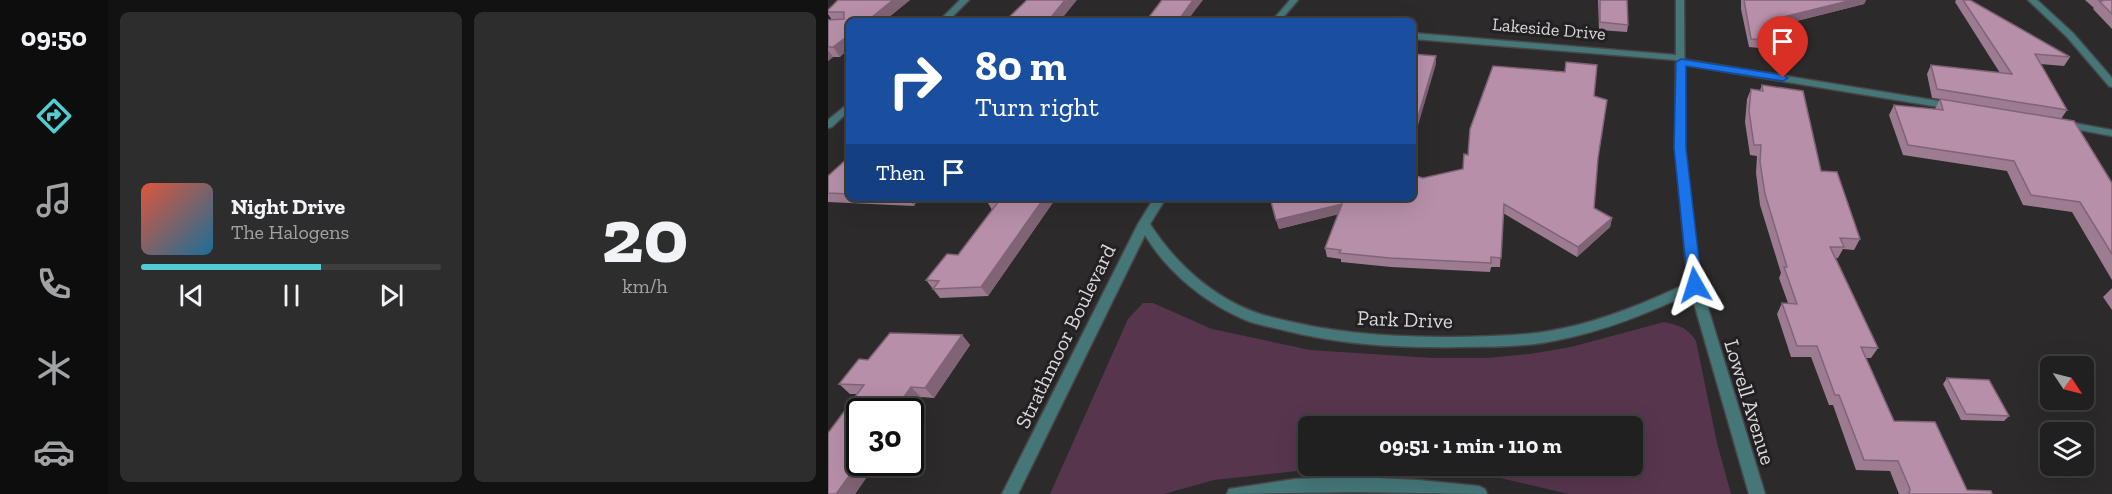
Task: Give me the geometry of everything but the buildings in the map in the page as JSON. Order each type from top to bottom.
[{"type":"street","points":[[946,18],[965,0]]},
{"type":"street","points":[[1279,18],[1294,0]]},
{"type":"street","name":"Lowell Avenue","points":[[1680,0],[1680,148],[1695,285],[1757,494]]},
{"type":"street","points":[[2032,0],[2070,35],[2112,84]]},
{"type":"street","name":"Lakeside Drive","points":[[1416,36],[1681,60],[1959,107]]},
{"type":"street","points":[[828,125],[846,109]]},
{"type":"street","points":[[2053,123],[2112,133]]},
{"type":"street","name":"Strathmoor Boulevard","points":[[1010,494],[1144,224],[1158,201]]},
{"type":"street","name":"Park Drive","points":[[1144,224],[1163,255],[1218,300],[1254,317],[1336,336],[1385,342],[1499,342],[1569,333],[1640,312],[1695,285]]},
{"type":"street","points":[[1235,494],[1268,489],[1342,484],[1479,494]]},
{"type":"shaded area","points":[[1143,303],[1153,303],[1212,329],[1310,350],[1433,358],[1486,358],[1530,354],[1571,347],[1664,322],[1674,324],[1686,330],[1696,341],[1717,443],[1731,494],[1569,494],[1500,478],[1478,476],[1643,476],[1643,416],[1298,416],[1298,471],[1214,480],[1164,494],[1050,494],[1128,319]]},
{"type":"route","points":[[1695,285],[1680,148],[1681,62],[1783,78]]}]
